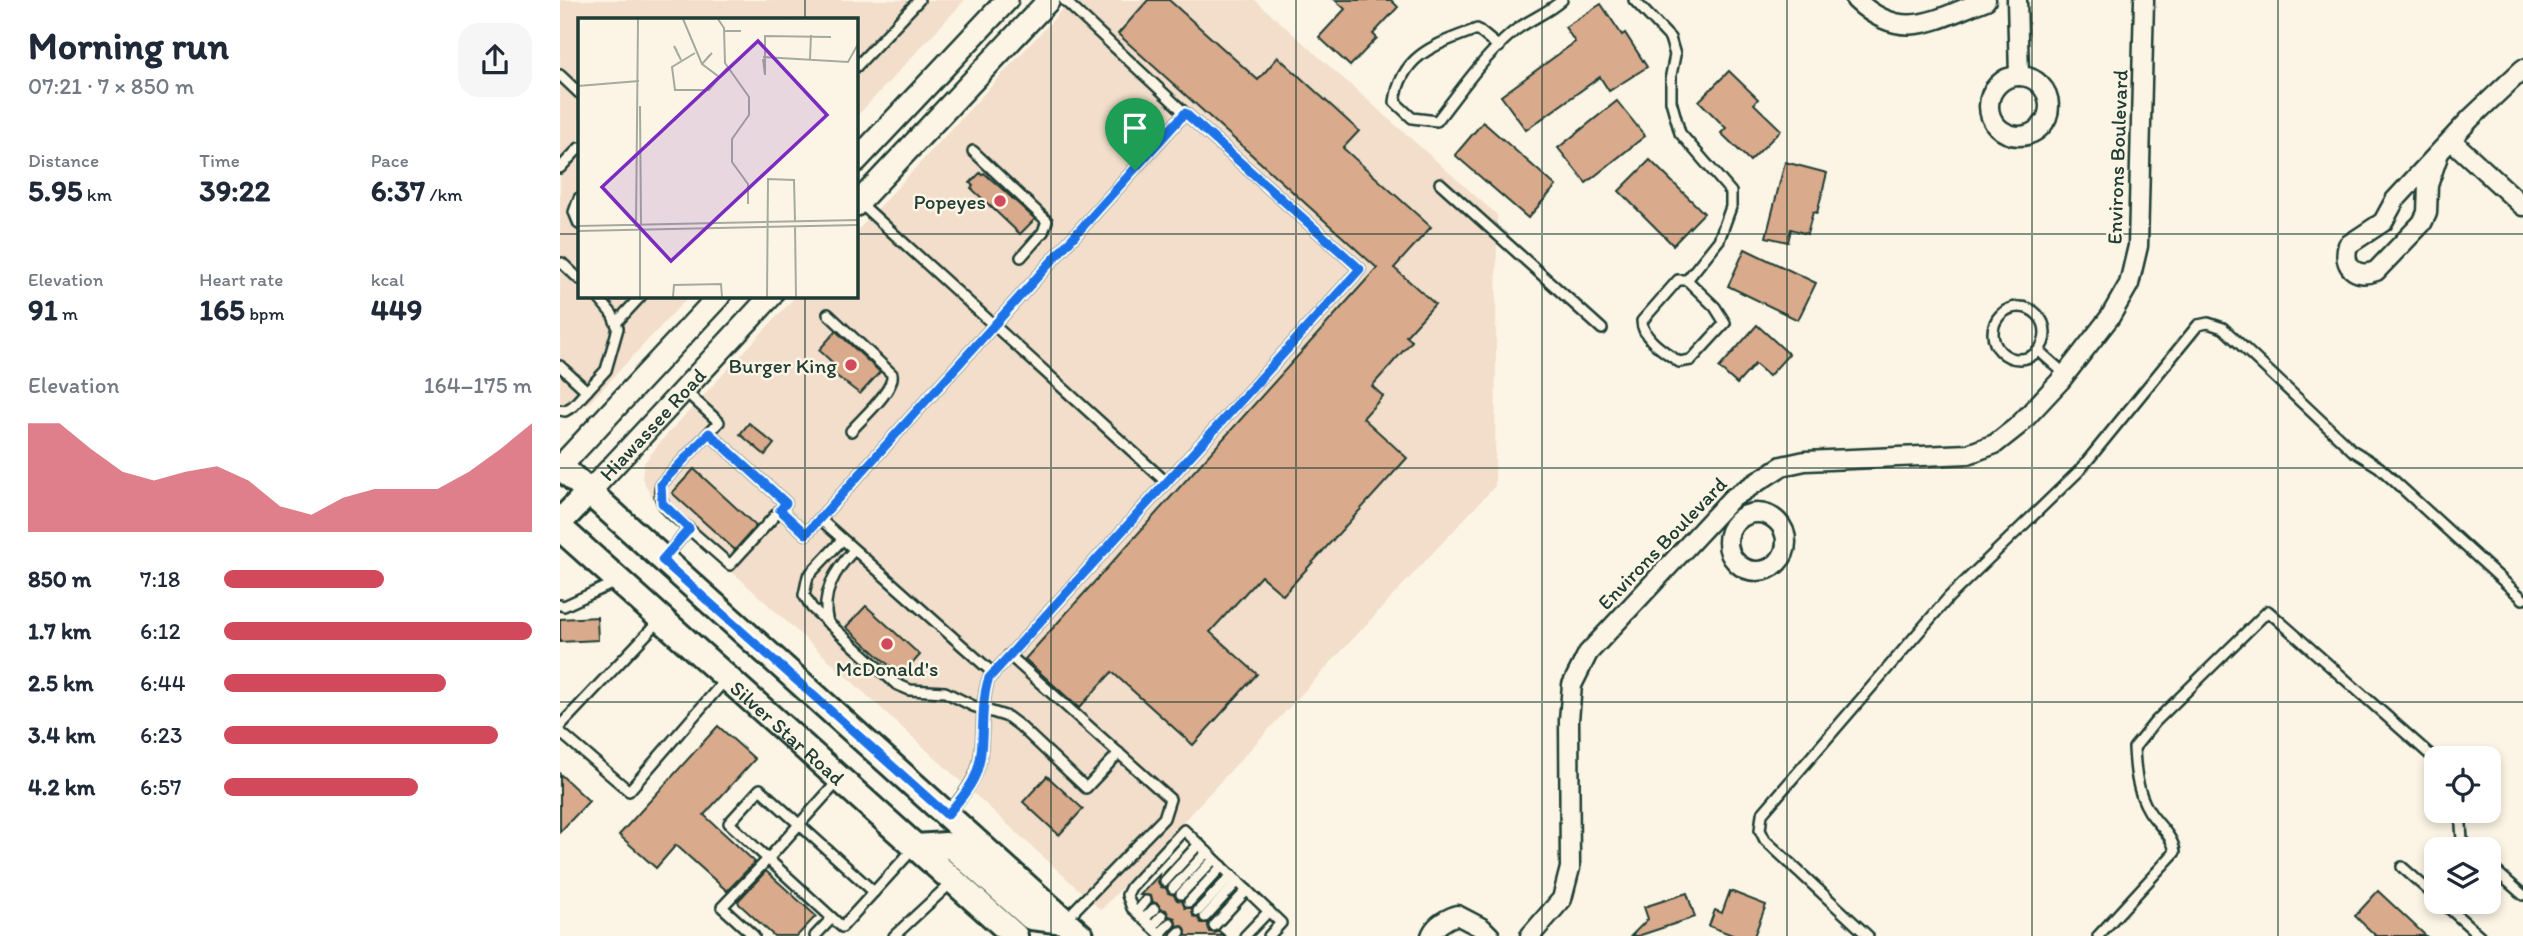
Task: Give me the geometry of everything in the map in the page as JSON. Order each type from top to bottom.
[{"type":"main road","points":[[560,467],[1073,929]]},
{"type":"main road","name":"Hiawassee Road","points":[[560,522],[589,492]]},
{"type":"main road","name":"Silver Star Road","points":[[560,528],[1015,936]]},
{"type":"main road","points":[[915,846],[946,845],[954,848],[1031,917],[1073,929]]},
{"type":"street","points":[[858,159],[1007,0]]},
{"type":"street","points":[[858,203],[1049,0]]},
{"type":"street","points":[[1856,0],[1886,22],[1915,26],[1986,0]]},
{"type":"street","points":[[2017,0],[2019,76]]},
{"type":"street","name":"Environs Boulevard","points":[[1530,936],[1562,899],[1570,868],[1569,720],[1572,685],[1588,653],[1719,511],[1731,499],[1782,466],[1805,461],[1968,454],[1995,444],[2019,425],[2065,374],[2110,317],[2129,284],[2138,246],[2144,0]]},
{"type":"street","points":[[2445,147],[2428,185],[2427,213],[2422,223],[2376,271],[2358,274],[2349,266],[2344,256],[2348,245],[2383,222],[2395,200],[2471,118],[2523,69]]},
{"type":"street","points":[[2445,147],[2523,205]]},
{"type":"street","name":"Hiawassee Road","points":[[560,467],[717,298]]},
{"type":"street","name":"Hiawassee Road","points":[[589,492],[769,298]]},
{"type":"street","points":[[1719,511],[1733,524]]},
{"type":"street","points":[[1430,936],[1447,918],[1457,915],[1482,928],[1490,936]]},
{"type":"lane","points":[[858,65],[919,0]]},
{"type":"lane","points":[[947,815],[968,791],[977,774],[982,753],[986,684],[993,673],[1360,269],[1185,113],[1064,0]]},
{"type":"lane","points":[[1499,47],[1477,29],[1437,44],[1414,59],[1397,84],[1395,102],[1412,118],[1437,121],[1468,80],[1499,47],[1512,33],[1551,10],[1562,0]]},
{"type":"lane","points":[[1634,0],[1670,38],[1675,55],[1671,75],[1671,101],[1679,133],[1731,192],[1731,207],[1718,240],[1687,280]]},
{"type":"lane","points":[[560,75],[578,92]]},
{"type":"lane","points":[[780,510],[806,534],[1185,113]]},
{"type":"lane","points":[[560,168],[578,149]]},
{"type":"lane","points":[[973,150],[1047,221],[1046,229],[1021,257]]},
{"type":"lane","points":[[1440,183],[1602,329]]},
{"type":"lane","points":[[578,201],[574,212],[578,222]]},
{"type":"lane","points":[[858,205],[1166,482]]},
{"type":"lane","points":[[562,263],[578,278]]},
{"type":"lane","points":[[1678,279],[1687,280],[1715,307],[1725,323],[1691,360],[1679,362],[1654,343],[1642,327],[1642,321],[1678,279]]},
{"type":"lane","points":[[560,410],[565,411],[573,406],[606,370],[618,328],[612,314],[599,298]]},
{"type":"lane","points":[[616,323],[639,298]]},
{"type":"lane","points":[[2017,307],[2036,314],[2043,322],[2045,332],[2039,351],[2031,357],[2021,359],[2002,353],[1993,335],[1994,325],[2000,316],[2017,307]]},
{"type":"lane","points":[[828,314],[892,374],[893,378],[889,389],[851,431]]},
{"type":"lane","points":[[1868,936],[1765,840],[1760,830],[1762,814],[1949,597],[2079,471],[2197,326],[2208,323],[2223,328],[2352,450],[2388,474],[2523,599]]},
{"type":"lane","points":[[2039,351],[2065,374]]},
{"type":"lane","points":[[560,366],[587,391]]},
{"type":"lane","points":[[684,390],[719,422],[661,484],[660,498],[665,508],[730,565],[786,503],[709,433]]},
{"type":"lane","points":[[820,519],[993,673]]},
{"type":"lane","points":[[662,560],[689,529]]},
{"type":"lane","points":[[842,540],[808,576],[804,588],[806,600],[828,623],[902,687],[918,691],[945,692],[1014,721],[1086,788],[1119,753]]},
{"type":"lane","points":[[828,623],[825,603],[833,577],[837,568],[854,550]]},
{"type":"lane","points":[[560,605],[564,606],[619,581]]},
{"type":"lane","points":[[2098,936],[2175,852],[2174,843],[2148,809],[2136,777],[2134,748],[2155,722],[2269,611],[2424,749]]},
{"type":"lane","points":[[560,726],[661,619]]},
{"type":"lane","points":[[1009,655],[1170,799],[1164,818],[1073,929]]},
{"type":"lane","points":[[560,732],[629,791],[727,678]]},
{"type":"lane","points":[[754,936],[722,907],[840,779]]},
{"type":"lane","points":[[874,892],[760,789],[729,823],[842,927],[874,892],[915,846]]},
{"type":"lane","points":[[1170,923],[1161,935],[1132,908],[1127,895],[1131,887],[1184,830],[1282,923],[1269,936]]},
{"type":"lane","points":[[1165,881],[1199,844]]},
{"type":"lane","points":[[1177,891],[1211,855]]},
{"type":"lane","points":[[1189,902],[1222,866]]},
{"type":"lane","points":[[2402,867],[2424,886]]},
{"type":"lane","points":[[2501,876],[2523,895]]},
{"type":"lane","points":[[1202,914],[1235,878]]},
{"type":"lane","points":[[894,936],[954,881]]},
{"type":"lane","points":[[1214,926],[1247,890]]},
{"type":"lane","points":[[1140,916],[1146,901]]},
{"type":"lane","points":[[1140,916],[1154,909]]},
{"type":"lane","points":[[1245,936],[1269,911]]},
{"type":"lane","points":[[2455,914],[2480,936]]},
{"type":"lane","points":[[1152,926],[1162,916]]},
{"type":"lane","points":[[815,936],[832,918]]},
{"type":"shaded area","points":[[560,0],[965,0],[858,115],[858,18],[578,18],[578,298],[687,298],[590,402],[573,416],[560,416]]},
{"type":"shaded area","points":[[1071,0],[1255,0],[1497,215],[1495,486],[1101,910],[653,499],[642,478],[644,463],[661,441],[794,298],[858,298],[858,230]]},
{"type":"building","points":[[1148,0],[1169,0],[1258,80],[1278,57],[1359,131],[1343,148],[1431,227],[1394,268],[1435,304],[1406,336],[1412,341],[1372,386],[1383,396],[1363,418],[1407,458],[1283,595],[1261,576],[1210,632],[1257,674],[1193,745],[1112,672],[1079,708],[1025,659],[1377,268],[1118,34]]},
{"type":"building","points":[[1335,0],[1391,0],[1398,7],[1373,34],[1377,38],[1350,66],[1319,37],[1345,9]]},
{"type":"building","points":[[1601,4],[1622,35],[1625,33],[1647,67],[1609,91],[1600,77],[1526,130],[1501,96],[1575,42],[1565,27]]},
{"type":"building","points":[[1729,71],[1758,99],[1754,104],[1781,130],[1750,161],[1721,133],[1726,128],[1699,101]]},
{"type":"building","points":[[1617,101],[1645,136],[1586,183],[1558,148]]},
{"type":"building","points":[[1483,122],[1556,186],[1528,218],[1455,155]]},
{"type":"building","points":[[1650,160],[1704,213],[1673,245],[1619,191]]},
{"type":"building","points":[[1785,162],[1827,173],[1817,213],[1813,212],[1807,234],[1791,229],[1788,242],[1766,237]]},
{"type":"building","points":[[980,173],[984,173],[1035,219],[1020,234],[971,188],[973,186],[970,183]]},
{"type":"building","points":[[1745,249],[1816,283],[1798,320],[1728,286]]},
{"type":"building","points":[[1757,325],[1789,354],[1769,376],[1755,364],[1737,384],[1719,368]]},
{"type":"building","name":"Burger King","points":[[836,331],[880,372],[860,394],[826,368],[832,362],[819,350]]},
{"type":"building","points":[[749,423],[774,444],[765,455],[740,434]]},
{"type":"building","points":[[694,469],[756,526],[735,550],[672,493]]},
{"type":"building","name":"McDonald's","points":[[866,606],[920,655],[901,676],[846,627]]},
{"type":"building","points":[[597,617],[598,640],[560,642],[560,619]]},
{"type":"building","points":[[718,726],[755,759],[704,815],[755,862],[727,891],[676,845],[656,868],[619,835]]},
{"type":"building","points":[[560,774],[589,801],[560,832]]},
{"type":"building","points":[[1047,776],[1083,809],[1059,835],[1023,802]]},
{"type":"building","points":[[766,871],[816,916],[797,936],[774,936],[739,904],[738,901]]},
{"type":"building","points":[[1159,875],[1158,882],[1161,887],[1182,901],[1185,908],[1192,908],[1193,916],[1201,923],[1208,923],[1210,932],[1219,931],[1225,936],[1186,936],[1185,928],[1176,926],[1175,918],[1153,902],[1151,896],[1140,895]]},
{"type":"building","points":[[1730,891],[1766,905],[1754,936],[1735,936],[1709,926],[1715,910],[1722,913]]},
{"type":"building","points":[[2378,891],[2426,936],[2376,936],[2355,916]]},
{"type":"building","points":[[1687,893],[1695,917],[1631,936],[1648,919],[1644,907]]},
{"type":"place","name":"Popeyes","points":[[1000,201]]},
{"type":"place","name":"Burger King","points":[[851,365]]},
{"type":"place","name":"McDonald's","points":[[887,644]]},
{"type":"route","points":[[1185,113],[1360,269],[989,678],[985,694],[982,753],[977,774],[968,791],[947,815],[662,560],[689,529],[665,508],[660,498],[661,484],[709,433],[786,503],[780,510],[806,534],[1135,170],[1185,113]]}]
